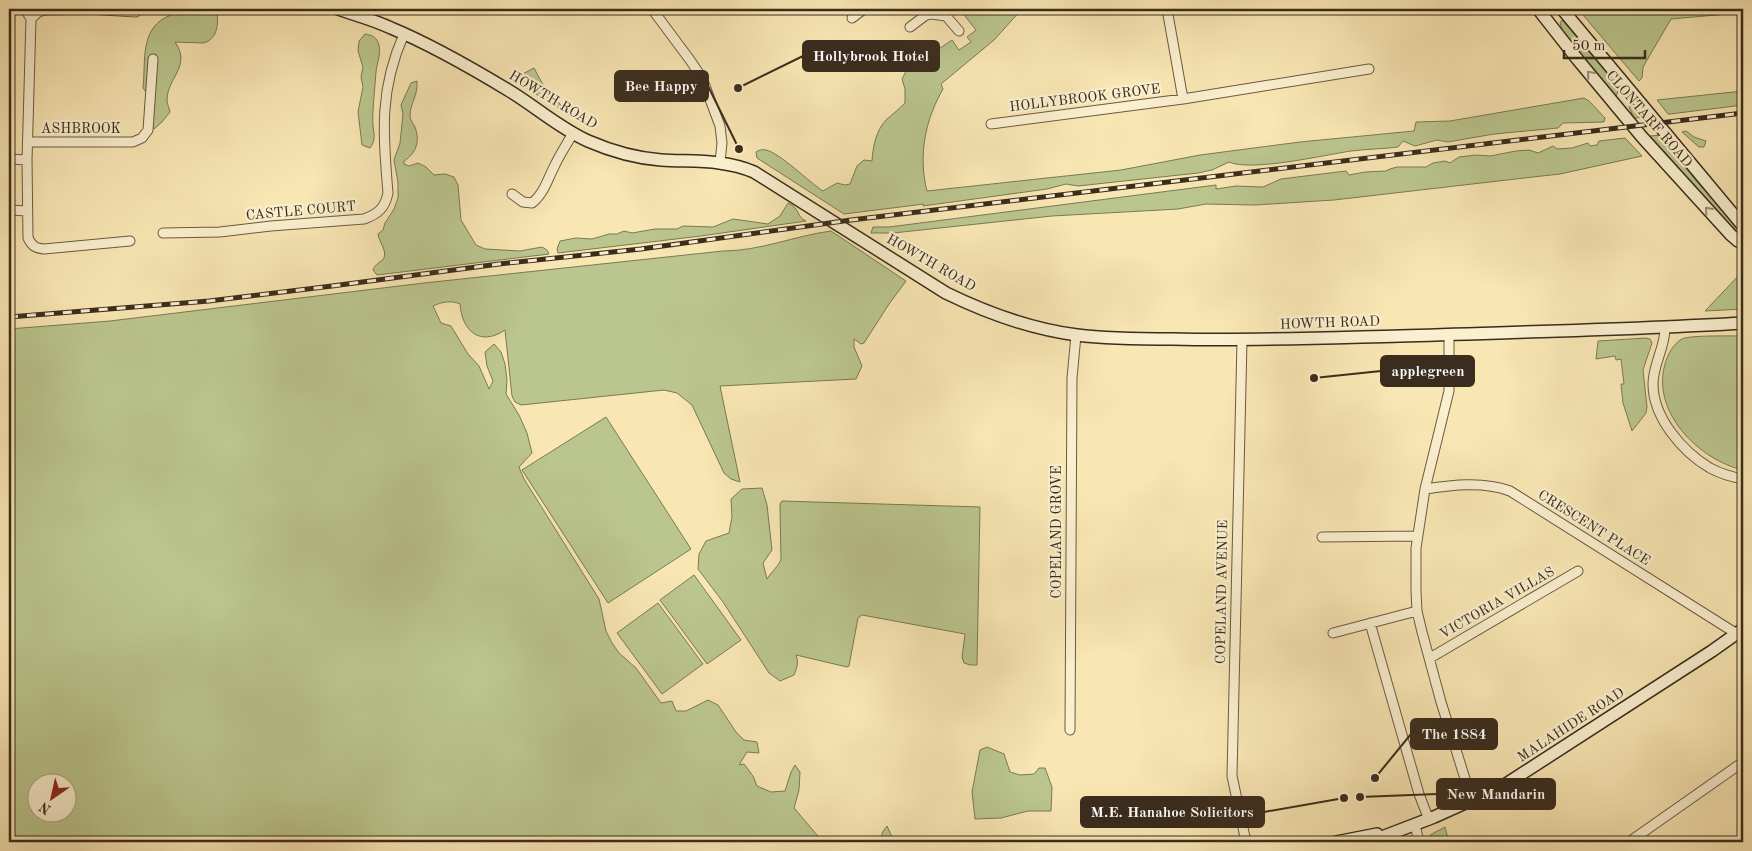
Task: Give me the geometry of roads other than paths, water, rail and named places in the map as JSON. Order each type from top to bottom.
[{"type":"main road","name":"HOWTH ROAD","points":[[338,9],[368,14],[466,65],[574,133],[614,150],[635,157],[661,160],[720,162],[754,172],[954,297],[1016,321],[1076,335],[1116,338],[1242,341],[1665,328],[1743,323]]},
{"type":"main road","name":"CLONTARF ROAD","points":[[1538,9],[1648,144],[1731,235],[1738,242],[1743,242]]},
{"type":"main road","name":"CLONTARF ROAD","points":[[1562,9],[1743,226]]},
{"type":"main road","name":"MALAHIDE ROAD","points":[[1368,842],[1429,820],[1503,786],[1740,632]]},
{"type":"main road","name":"MALAHIDE ROAD","points":[[1336,842],[1411,826]]},
{"type":"street","points":[[25,9],[31,19],[38,12],[46,10],[87,9],[136,12]]},
{"type":"street","points":[[652,9],[702,78],[720,126],[722,143],[720,162]]},
{"type":"street","points":[[852,18],[864,9]]},
{"type":"street","name":"HOLLYBROOK GROVE","points":[[1167,9],[1183,99]]},
{"type":"street","points":[[910,27],[924,12],[946,16],[959,31]]},
{"type":"street","name":"ASHBROOK","points":[[31,19],[28,142],[28,238],[31,245],[44,249],[130,242]]},
{"type":"street","name":"CASTLE COURT","points":[[163,233],[220,232],[364,219],[375,215],[382,209],[388,193],[384,111],[390,71],[404,34]]},
{"type":"street","name":"ASHBROOK","points":[[28,142],[133,142],[142,138],[148,130],[153,59]]},
{"type":"street","name":"HOLLYBROOK GROVE","points":[[991,124],[1183,99],[1369,69]]},
{"type":"street","points":[[512,194],[523,202],[532,203],[537,199],[542,193],[562,150],[574,133]]},
{"type":"street","points":[[9,160],[28,160]]},
{"type":"street","points":[[9,210],[28,211]]},
{"type":"street","points":[[1665,328],[1665,338],[1654,373],[1653,386],[1655,402],[1660,415],[1681,444],[1710,468],[1729,476],[1743,479]]},
{"type":"street","points":[[1449,334],[1449,391],[1425,489],[1417,536],[1416,591],[1417,611],[1441,702],[1472,801]]},
{"type":"street","name":"COPELAND GROVE","points":[[1070,730],[1072,378],[1076,335]]},
{"type":"street","name":"COPELAND AVENUE","points":[[1242,341],[1232,776],[1246,842]]},
{"type":"street","name":"CRESCENT PLACE","points":[[1425,489],[1469,485],[1498,487],[1510,491],[1740,632]]},
{"type":"street","points":[[1322,537],[1417,536]]},
{"type":"street","name":"VICTORIA VILLAS","points":[[1430,658],[1578,572]]},
{"type":"street","points":[[1333,633],[1417,611]]},
{"type":"street","points":[[1370,624],[1419,794],[1429,820]]},
{"type":"street","points":[[1629,842],[1743,762]]},
{"type":"street","points":[[1411,826],[1419,842]]},
{"type":"railway","points":[[9,317],[209,301],[499,264],[641,249],[851,220],[1743,113]]},
{"type":"place","name":"Hollybrook Hotel","points":[[738,88]]},
{"type":"place","name":"Bee Happy","points":[[739,149]]},
{"type":"place","name":"applegreen","points":[[1314,378]]},
{"type":"place","name":"The 1884","points":[[1375,778]]},
{"type":"place","name":"New Mandarin","points":[[1360,797]]},
{"type":"place","name":"M.E. Hanahoe Solicitors","points":[[1344,798]]}]
